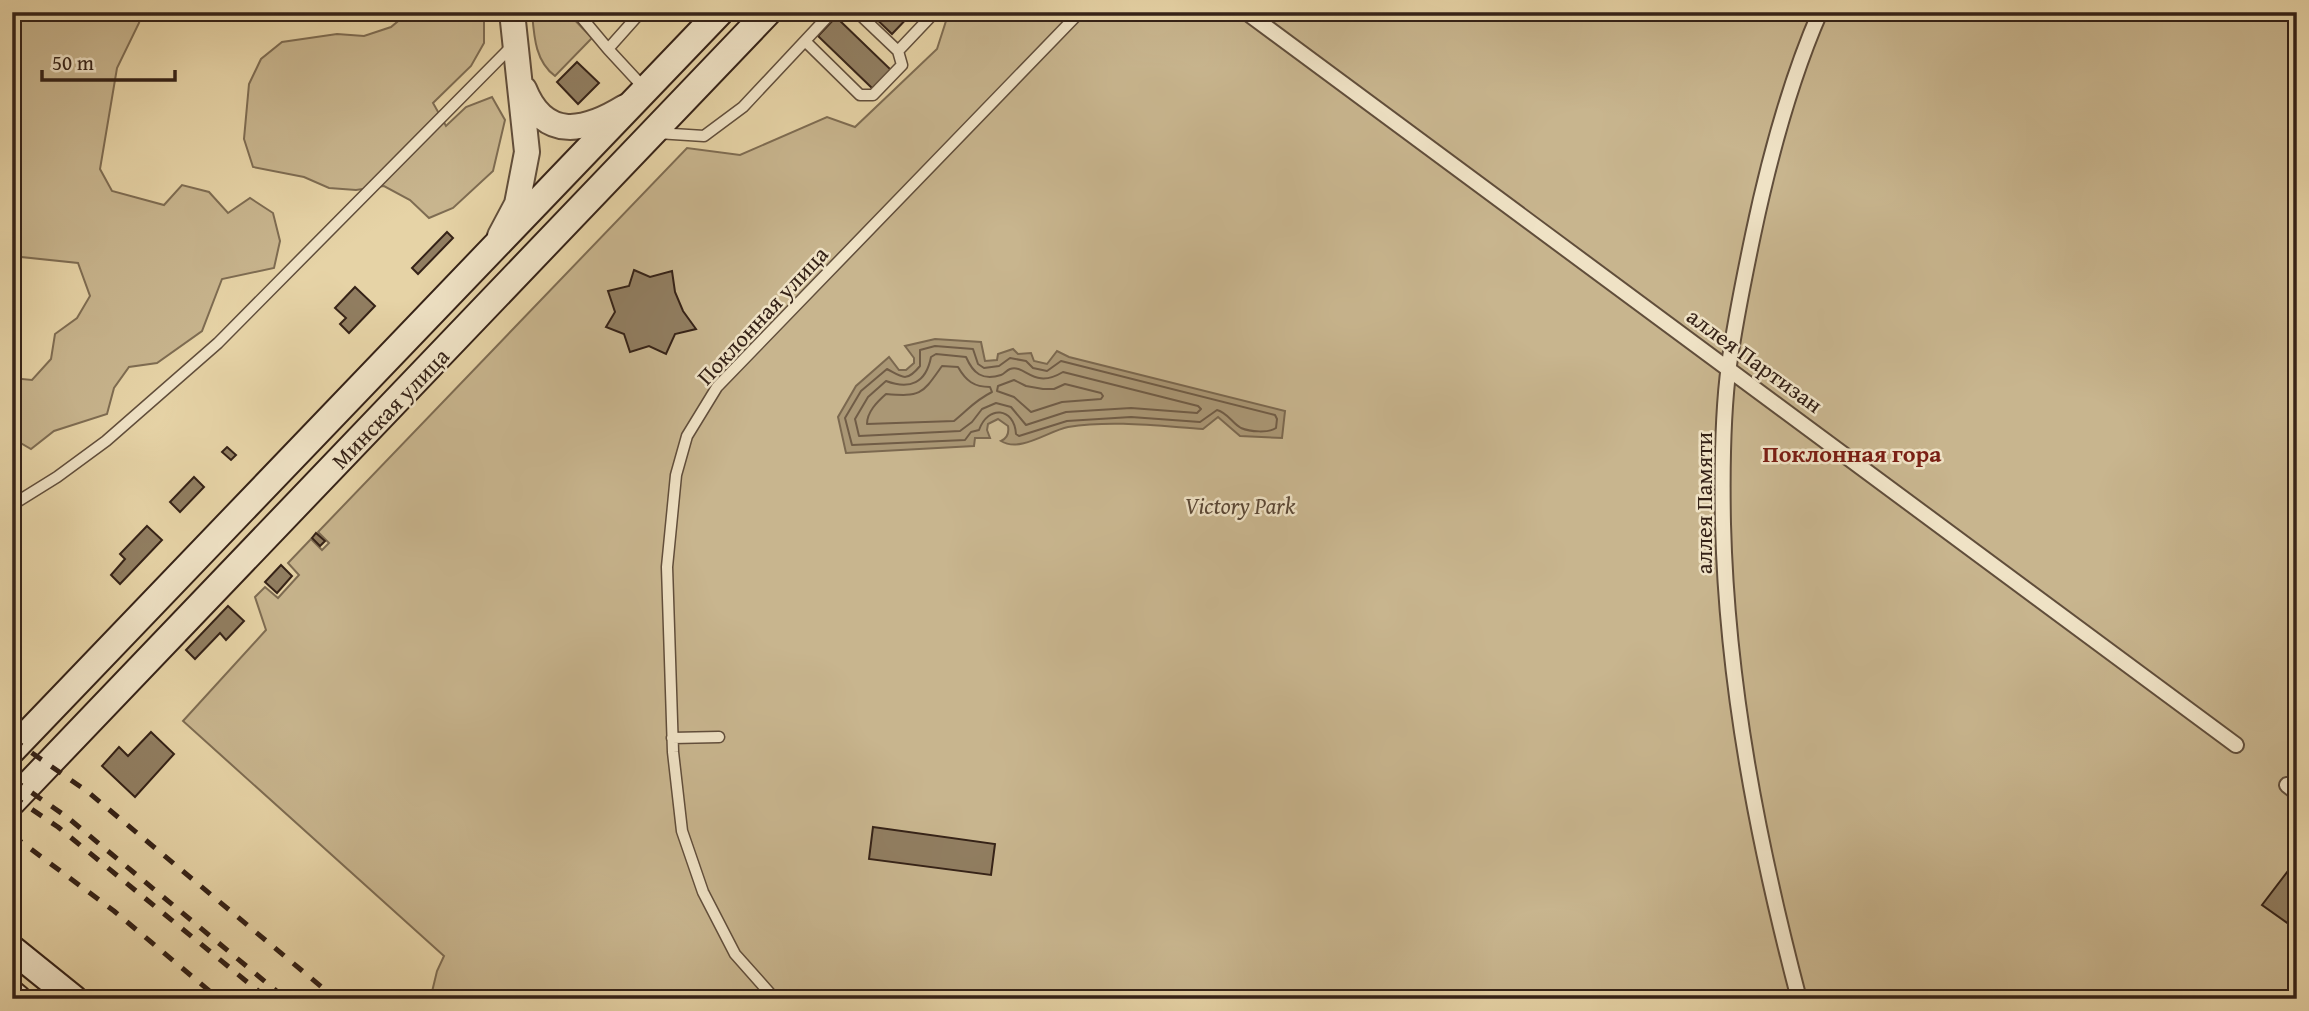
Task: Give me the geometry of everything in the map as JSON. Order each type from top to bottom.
[{"type":"main road","name":"Минская улица","points":[[12,802],[768,12]]},
{"type":"main road","name":"Минская улица","points":[[12,750],[639,96],[705,23]]},
{"type":"main road","points":[[12,949],[74,999]]},
{"type":"main road","points":[[12,994],[18,999]]},
{"type":"street","points":[[495,246],[517,204],[527,152],[512,12]]},
{"type":"street","name":"аллея Партизан","points":[[1246,12],[2236,745]]},
{"type":"street","name":"аллея Памяти","points":[[1799,999],[1755,810],[1734,686],[1725,580],[1722,474],[1728,368],[1768,163],[1807,42],[1820,12]]},
{"type":"street","points":[[520,79],[530,104],[543,118],[571,129],[610,116],[639,96]]},
{"type":"lane","points":[[577,12],[608,49],[639,96]]},
{"type":"lane","points":[[608,49],[640,12]]},
{"type":"lane","points":[[653,132],[704,136],[743,107],[832,12]]},
{"type":"lane","points":[[804,41],[860,95],[873,95],[902,65],[898,51],[857,12]]},
{"type":"lane","points":[[898,51],[935,12]]},
{"type":"lane","name":"Поклонная улица","points":[[775,999],[735,954],[703,892],[682,831],[672,738],[667,567],[676,475],[687,436],[717,387],[1080,12]]},
{"type":"lane","points":[[15,502],[106,441],[218,343],[516,43]]},
{"type":"lane","points":[[672,738],[719,737]]},
{"type":"green space","points":[[12,12],[142,12],[117,68],[100,169],[112,191],[164,205],[182,185],[209,192],[228,213],[250,198],[273,213],[280,241],[274,268],[222,279],[202,331],[157,363],[129,367],[114,388],[107,414],[54,431],[31,449],[12,438],[12,378],[32,380],[51,359],[55,334],[77,318],[90,296],[78,263],[12,256]]},
{"type":"green space","points":[[409,12],[480,12],[484,16],[484,43],[471,66],[433,103],[446,126],[466,107],[492,97],[505,120],[493,171],[453,208],[429,218],[410,200],[384,186],[356,190],[329,188],[304,177],[253,167],[244,139],[249,84],[261,59],[282,42],[337,34],[364,36],[391,27]]},
{"type":"green space","points":[[532,12],[567,12],[592,38],[555,76],[539,55]]},
{"type":"green space","name":"Victory Park","points":[[954,12],[2297,12],[2297,999],[434,999],[431,996],[444,956],[183,721],[266,630],[255,597],[265,587],[278,598],[299,575],[288,563],[311,539],[322,550],[329,543],[318,532],[687,148],[740,155],[827,117],[855,127],[937,49],[946,21]]},
{"type":"water","points":[[935,339],[981,342],[985,361],[997,360],[998,354],[1013,349],[1018,354],[1031,353],[1034,361],[1047,364],[1057,351],[1069,357],[1285,411],[1282,438],[1240,436],[1218,417],[1203,429],[1136,424],[1085,425],[1060,429],[1025,443],[1009,444],[1001,441],[1008,435],[1008,426],[998,419],[988,424],[990,438],[975,438],[974,446],[846,453],[838,417],[856,386],[889,357],[899,370],[906,370],[914,363],[914,358],[905,346]]},
{"type":"building","points":[[869,12],[913,12],[892,34]]},
{"type":"building","points":[[836,17],[891,70],[873,89],[818,36]]},
{"type":"building","points":[[577,62],[599,83],[578,104],[557,82]]},
{"type":"building","points":[[447,232],[453,238],[418,274],[412,268]]},
{"type":"building","points":[[634,270],[650,277],[672,271],[675,292],[683,311],[696,329],[675,334],[666,354],[649,346],[630,352],[624,334],[606,327],[615,312],[608,291],[629,286]]},
{"type":"building","points":[[355,287],[375,306],[349,333],[340,324],[346,318],[335,308]]},
{"type":"building","points":[[227,447],[236,455],[231,460],[222,452]]},
{"type":"building","points":[[194,477],[204,487],[180,512],[170,502]]},
{"type":"building","points":[[147,526],[162,540],[120,584],[111,575],[125,559],[120,554]]},
{"type":"building","points":[[316,533],[325,541],[320,546],[312,538]]},
{"type":"building","points":[[281,565],[292,576],[277,593],[265,582]]},
{"type":"building","points":[[228,606],[244,621],[226,640],[220,633],[195,659],[186,650]]},
{"type":"building","points":[[151,732],[174,754],[135,797],[102,766],[119,747],[128,756]]},
{"type":"building","points":[[873,827],[995,844],[991,875],[869,859]]},
{"type":"building","points":[[2297,859],[2297,930],[2262,905]]},
{"type":"railway","points":[[12,739],[88,792],[336,999]]},
{"type":"railway","points":[[12,779],[67,817],[286,999]]},
{"type":"railway","points":[[12,796],[58,827],[268,999]]},
{"type":"railway","points":[[12,835],[114,911],[219,999]]},
{"type":"district","name":"Поклонная гора","points":[[1852,453]]}]
